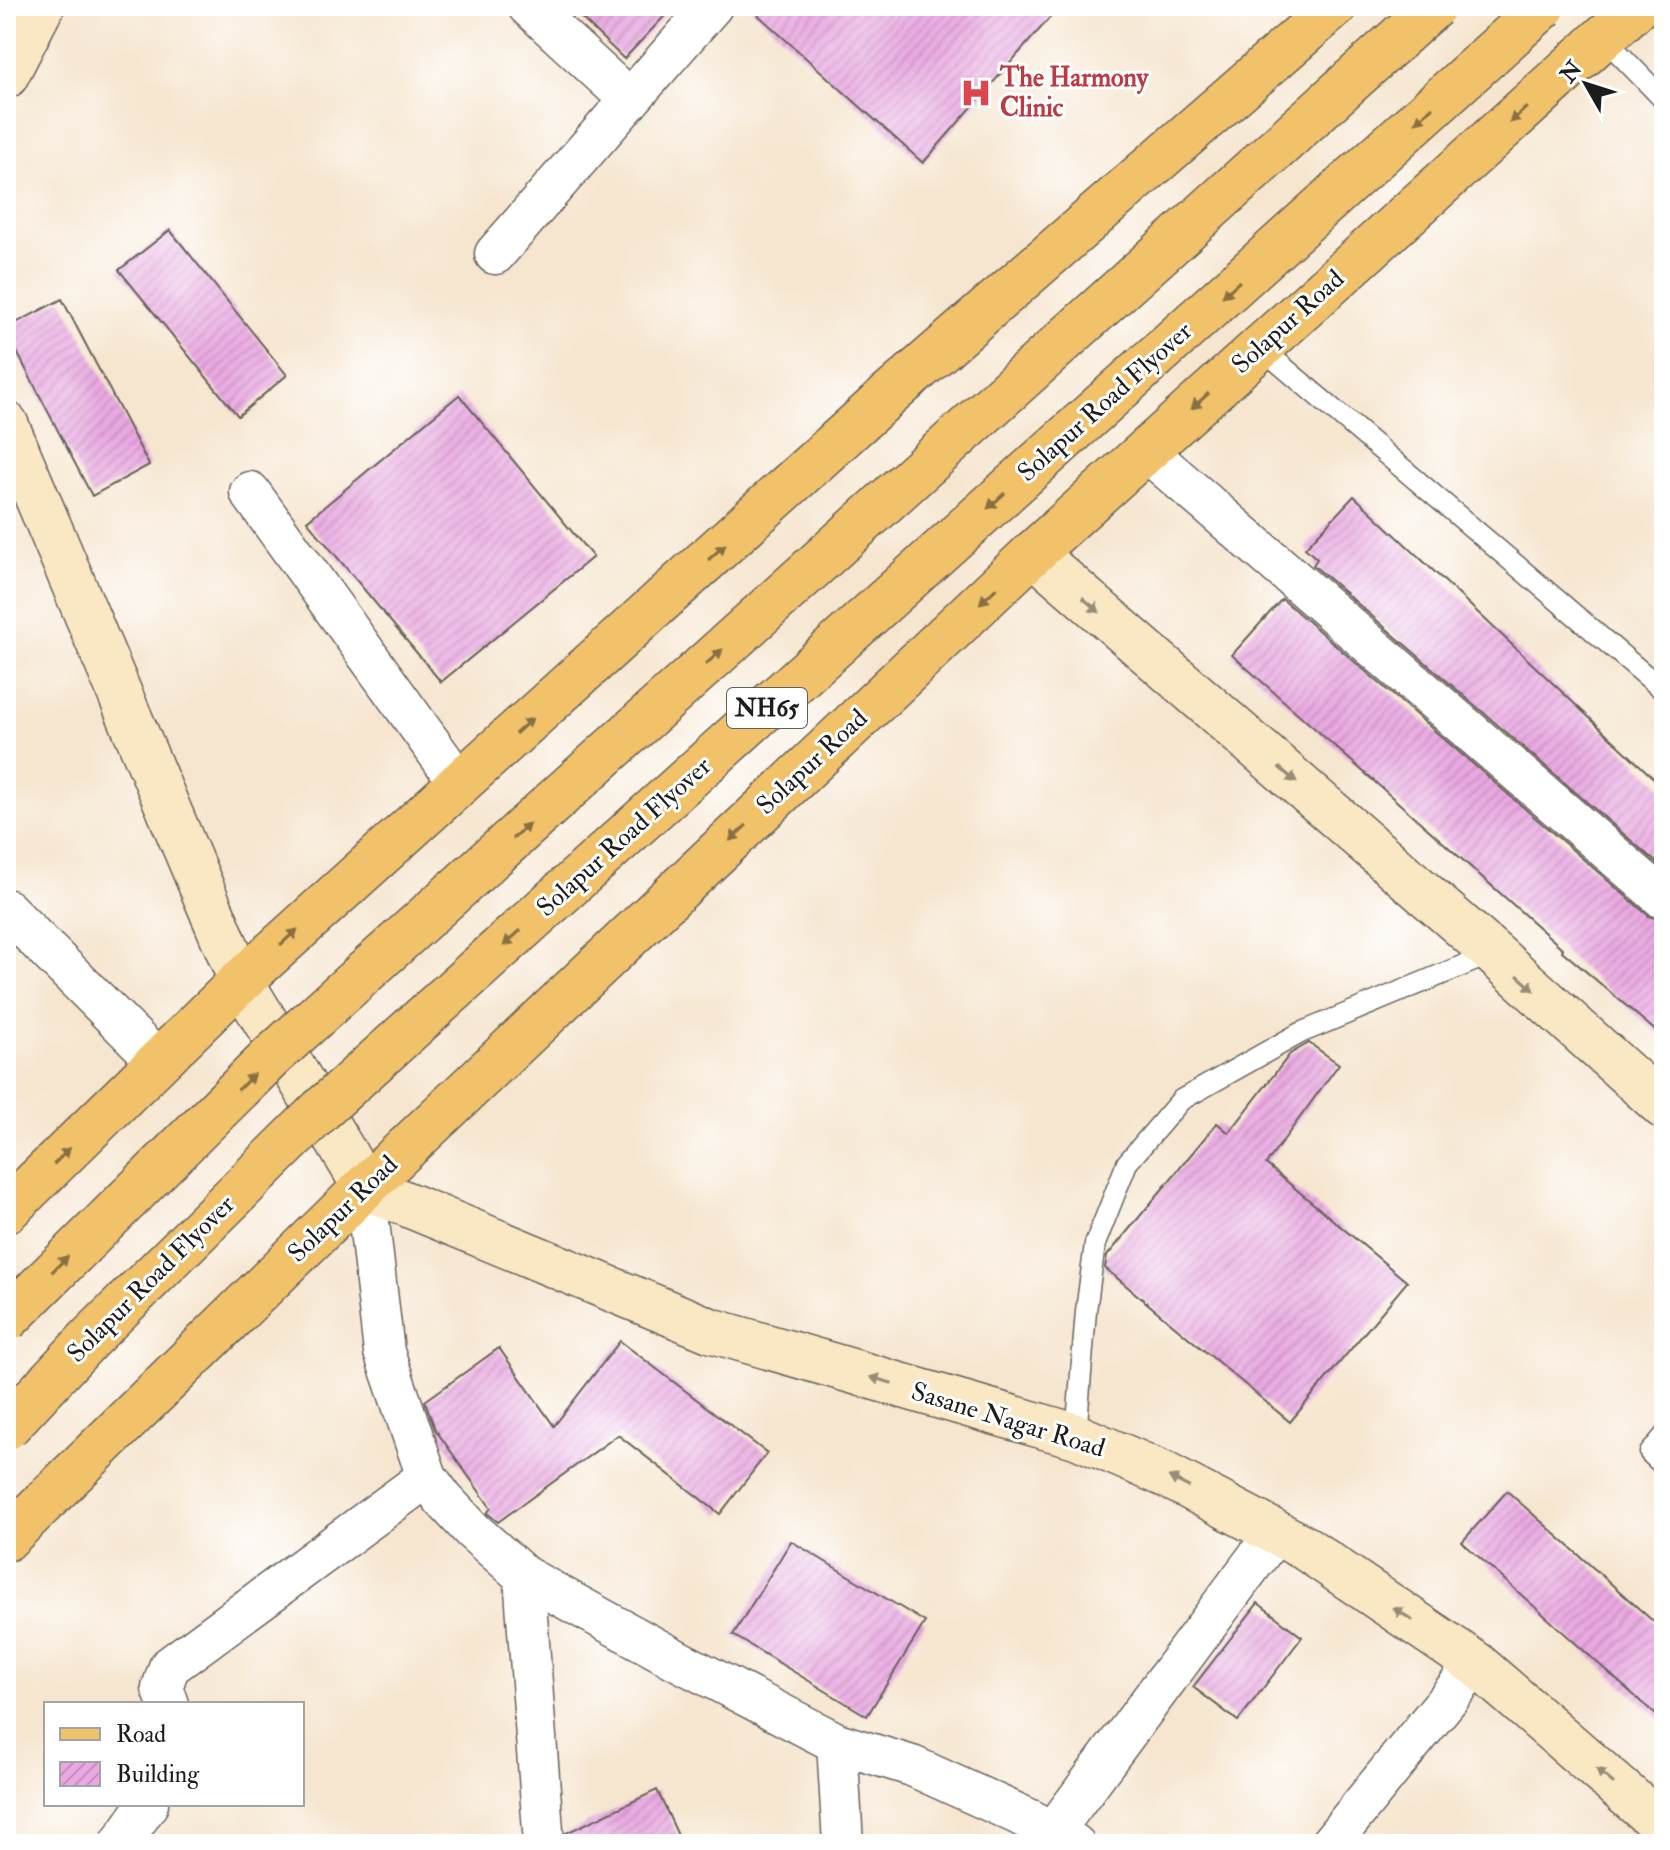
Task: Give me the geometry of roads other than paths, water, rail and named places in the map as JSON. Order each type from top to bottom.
[{"type":"main road","name":"NH65","points":[[6,1320],[271,1057],[1434,6]]},
{"type":"main road","name":"Solapur Road Flyover","points":[[6,1428],[89,1339],[321,1110],[1544,6]]},
{"type":"main road","name":"Solapur Road","points":[[6,1539],[365,1187],[1033,553],[1638,6]]},
{"type":"main road","points":[[6,1211],[241,981],[1315,12]]},
{"type":"street","points":[[6,76],[42,6]]},
{"type":"street","points":[[528,6],[630,100]]},
{"type":"street","points":[[495,254],[712,6]]},
{"type":"street","points":[[6,424],[241,981],[365,1187],[384,1352],[427,1477],[473,1531],[524,1576],[837,1743],[912,1766],[1064,1838],[1276,1532]]},
{"type":"street","points":[[1145,450],[1664,899]]},
{"type":"street","points":[[250,492],[460,784]]},
{"type":"street","points":[[1033,553],[1493,953],[1664,1107]]},
{"type":"street","points":[[6,909],[158,1061]]},
{"type":"street","name":"Sasane Nagar Road","points":[[365,1187],[710,1330],[1076,1436],[1166,1475],[1305,1548],[1476,1664],[1664,1827]]},
{"type":"street","points":[[167,1702],[162,1688],[169,1667],[427,1477]]},
{"type":"street","points":[[524,1576],[544,1844]]},
{"type":"street","points":[[1330,1844],[1476,1664]]},
{"type":"street","points":[[837,1743],[843,1844]]},
{"type":"street","points":[[120,1844],[147,1806]]},
{"type":"lane","points":[[1604,38],[1664,100]]},
{"type":"lane","points":[[1260,347],[1664,691]]},
{"type":"lane","points":[[1076,1436],[1095,1244],[1127,1163],[1181,1100],[1300,1033],[1493,953]]},
{"type":"lane","points":[[1664,1436],[1650,1453],[1664,1466]]},
{"type":"place","name":"The Harmony Clinic","points":[[976,93]]}]
